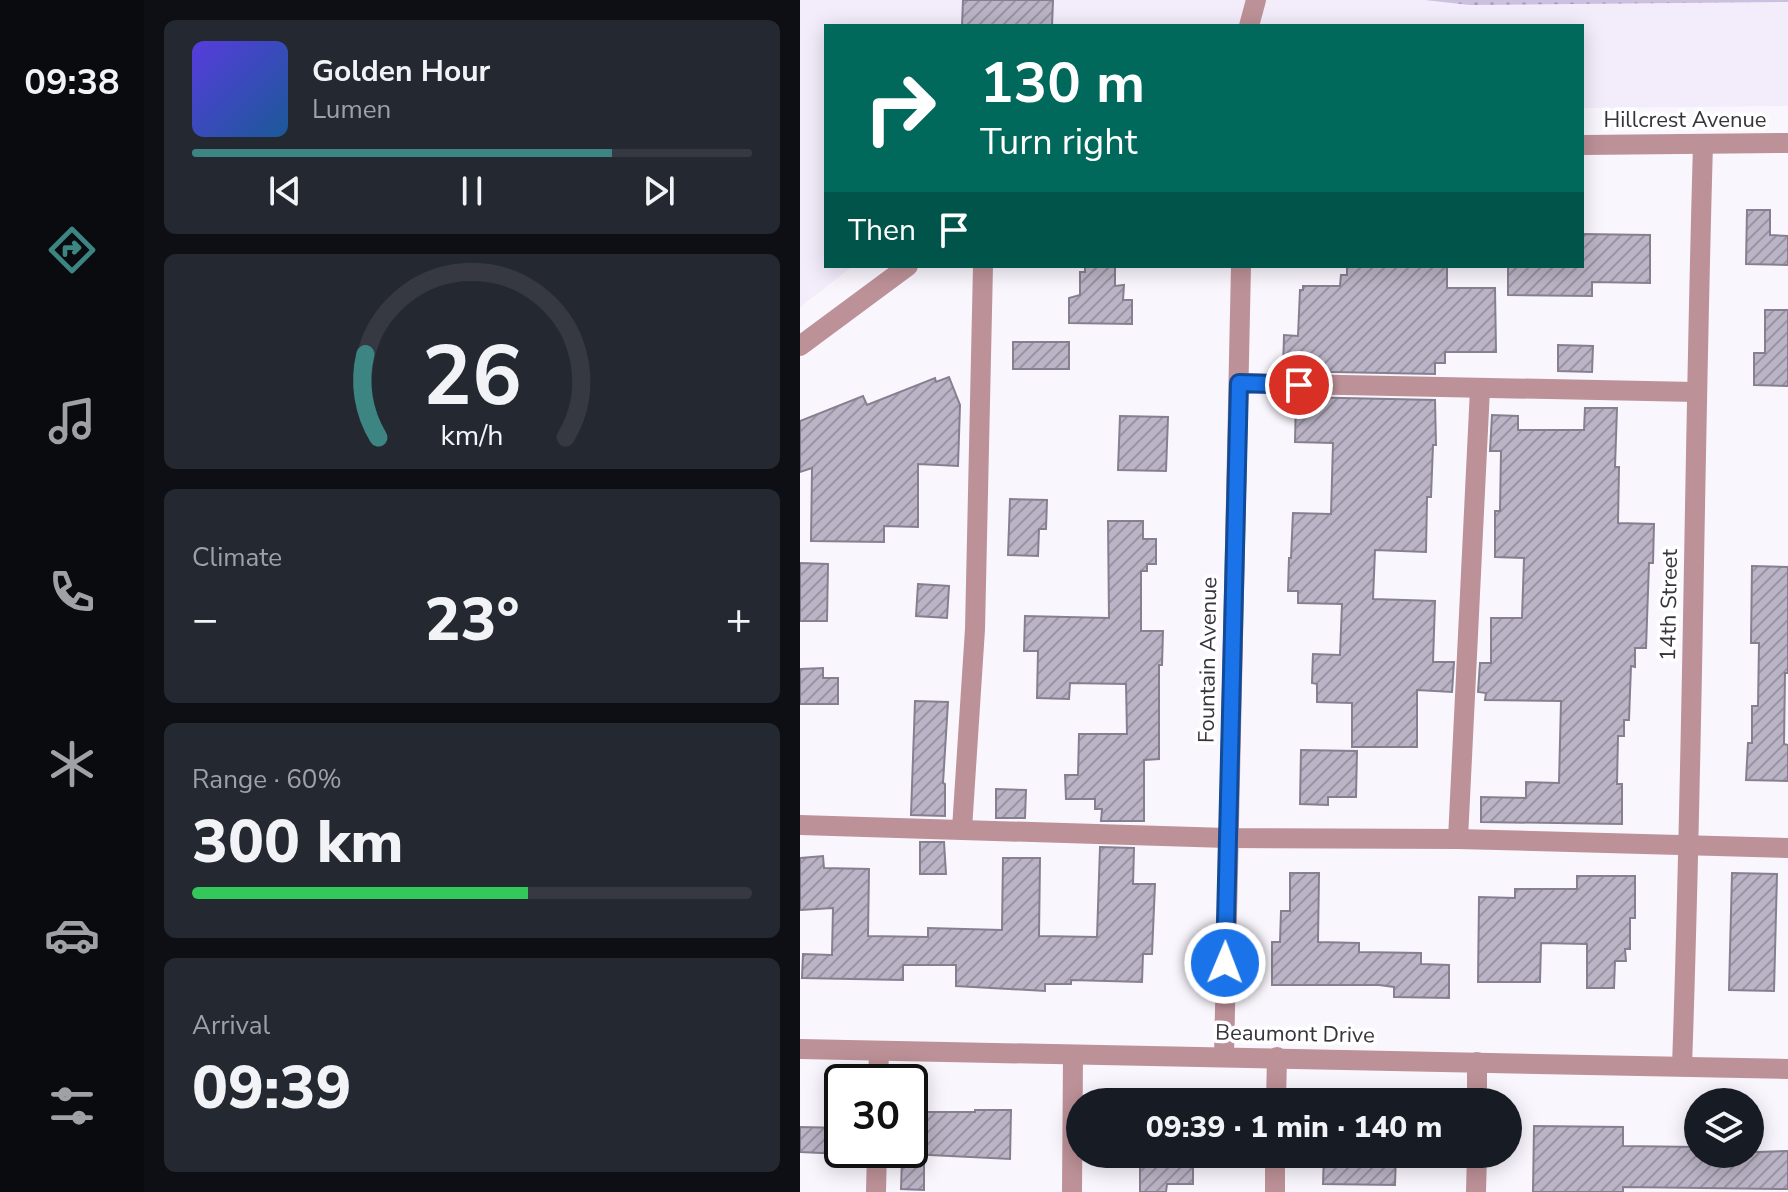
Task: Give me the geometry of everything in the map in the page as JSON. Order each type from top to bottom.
[{"type":"street","name":"Hillcrest Avenue","points":[[1584,145],[1788,143]]},
{"type":"street","name":"14th Street","points":[[1682,1066],[1690,846],[1696,392],[1703,145]]},
{"type":"street","points":[[800,346],[905,268]]},
{"type":"street","points":[[962,829],[975,629],[983,268]]},
{"type":"street","name":"Fountain Avenue","points":[[1224,1056],[1241,268]]},
{"type":"street","points":[[1239,383],[1696,392]]},
{"type":"street","points":[[1458,839],[1480,389]]},
{"type":"street","points":[[800,825],[1227,838],[1458,839],[1788,848]]},
{"type":"street","name":"Beaumont Drive","points":[[800,1049],[1788,1069]]},
{"type":"street","points":[[879,1051],[879,1064]]},
{"type":"street","points":[[1072,1192],[1073,1055]]},
{"type":"street","points":[[1276,1088],[1277,1057]]},
{"type":"street","points":[[1477,1062],[1477,1088]]},
{"type":"street","points":[[876,1192],[877,1168]]},
{"type":"street","points":[[1275,1168],[1275,1192]]},
{"type":"street","points":[[1476,1192],[1477,1168]]},
{"type":"shaded area","points":[[800,0],[1788,0],[1788,106],[1584,108],[1584,24],[824,24],[824,268],[850,268],[800,307]]},
{"type":"shaded area","points":[[1425,0],[1788,0],[1788,2],[1470,5]]},
{"type":"building","points":[[963,0],[1053,0],[1052,24],[962,24]]},
{"type":"building","points":[[1747,210],[1770,210],[1770,235],[1788,236],[1788,265],[1746,264]]},
{"type":"building","points":[[1584,234],[1650,235],[1650,283],[1592,282],[1592,296],[1508,295],[1508,268],[1584,268]]},
{"type":"building","points":[[1085,268],[1115,268],[1115,286],[1124,285],[1123,300],[1132,300],[1132,324],[1069,323],[1069,298],[1080,295],[1080,272],[1085,272]]},
{"type":"building","points":[[1347,268],[1447,268],[1447,288],[1495,288],[1496,352],[1445,352],[1445,363],[1435,363],[1435,374],[1283,371],[1284,335],[1298,336],[1300,290],[1303,286],[1340,286],[1341,275],[1347,275]]},
{"type":"building","points":[[1765,310],[1788,310],[1788,386],[1754,385],[1754,353],[1765,353]]},
{"type":"building","points":[[1013,342],[1069,342],[1069,369],[1013,369]]},
{"type":"building","points":[[1558,345],[1593,346],[1592,372],[1558,371]]},
{"type":"building","points":[[949,377],[960,405],[958,466],[918,464],[918,527],[884,526],[884,542],[811,541],[812,468],[800,472],[800,421],[863,396],[867,405],[935,378],[936,382]]},
{"type":"building","points":[[1296,397],[1435,400],[1436,445],[1433,445],[1431,497],[1427,497],[1426,552],[1375,550],[1373,599],[1435,601],[1433,662],[1454,662],[1452,692],[1417,690],[1417,747],[1352,747],[1352,703],[1317,702],[1317,684],[1312,683],[1313,654],[1340,655],[1342,604],[1298,603],[1298,591],[1288,591],[1289,558],[1293,513],[1331,514],[1333,443],[1295,442]]},
{"type":"building","points":[[1585,408],[1617,408],[1615,467],[1619,467],[1618,523],[1654,524],[1653,563],[1649,563],[1646,648],[1635,648],[1635,667],[1631,666],[1629,720],[1624,720],[1624,736],[1618,736],[1617,784],[1622,784],[1622,824],[1481,822],[1481,797],[1526,798],[1526,782],[1559,783],[1561,701],[1485,700],[1486,693],[1478,692],[1480,663],[1491,663],[1491,618],[1522,618],[1524,558],[1495,557],[1495,511],[1500,511],[1501,451],[1490,451],[1492,415],[1518,416],[1518,430],[1584,430]]},
{"type":"building","points":[[1120,416],[1168,417],[1166,471],[1118,470]]},
{"type":"building","points":[[1010,499],[1047,500],[1046,529],[1039,529],[1038,556],[1008,555]]},
{"type":"building","points":[[1108,521],[1143,521],[1143,539],[1156,539],[1156,564],[1147,564],[1147,571],[1141,571],[1141,631],[1163,631],[1162,665],[1159,665],[1159,759],[1144,760],[1144,821],[1101,821],[1102,809],[1095,809],[1095,799],[1066,799],[1065,775],[1078,775],[1079,734],[1127,734],[1126,684],[1070,683],[1069,699],[1037,698],[1038,651],[1024,651],[1025,616],[1109,618]]},
{"type":"building","points":[[800,563],[828,564],[827,621],[800,621]]},
{"type":"building","points":[[1752,566],[1788,567],[1784,744],[1788,745],[1788,781],[1746,780],[1748,743],[1752,743],[1752,706],[1758,706],[1759,643],[1751,643]]},
{"type":"building","points":[[918,584],[949,586],[947,618],[916,616]]},
{"type":"building","points":[[823,668],[823,678],[838,678],[838,704],[800,704],[800,669]]},
{"type":"building","points":[[915,701],[948,702],[943,783],[945,816],[911,815]]},
{"type":"building","points":[[1301,750],[1357,751],[1356,797],[1328,797],[1328,805],[1300,804]]},
{"type":"building","points":[[996,789],[1026,790],[1025,818],[996,818]]},
{"type":"building","points":[[920,842],[944,842],[946,874],[920,874]]},
{"type":"building","points":[[1100,847],[1134,848],[1133,884],[1155,884],[1152,954],[1143,954],[1142,982],[1071,980],[1071,984],[1045,984],[1045,991],[956,986],[956,965],[903,965],[903,980],[802,978],[803,954],[832,955],[833,908],[800,910],[800,858],[823,856],[824,868],[869,869],[868,936],[928,937],[928,928],[1002,930],[1003,858],[1040,858],[1039,936],[1097,937]]},
{"type":"building","points":[[1290,873],[1319,873],[1318,942],[1359,943],[1359,952],[1421,953],[1421,964],[1449,965],[1449,998],[1394,997],[1394,987],[1379,985],[1272,985],[1272,942],[1280,942],[1281,911],[1290,911]]},
{"type":"building","points":[[1732,873],[1777,874],[1774,991],[1729,990]]},
{"type":"building","points":[[1577,876],[1635,876],[1635,918],[1630,918],[1630,949],[1625,949],[1626,961],[1615,961],[1614,988],[1587,988],[1587,944],[1541,943],[1540,982],[1478,982],[1479,897],[1515,898],[1515,889],[1577,889]]},
{"type":"building","points":[[1011,1110],[1010,1159],[928,1155],[928,1112]]},
{"type":"building","points":[[1534,1126],[1623,1127],[1623,1146],[1684,1147],[1684,1168],[1764,1168],[1764,1152],[1788,1151],[1788,1189],[1623,1187],[1623,1192],[1533,1192]]},
{"type":"building","points":[[800,1127],[824,1128],[824,1153],[800,1152]]},
{"type":"building","points":[[902,1168],[924,1168],[924,1190],[901,1189]]},
{"type":"building","points":[[1140,1168],[1193,1168],[1193,1184],[1167,1184],[1166,1192],[1140,1192]]},
{"type":"building","points":[[1324,1168],[1396,1168],[1395,1185],[1323,1184]]},
{"type":"route","points":[[1225,963],[1239,383],[1299,385]]}]
